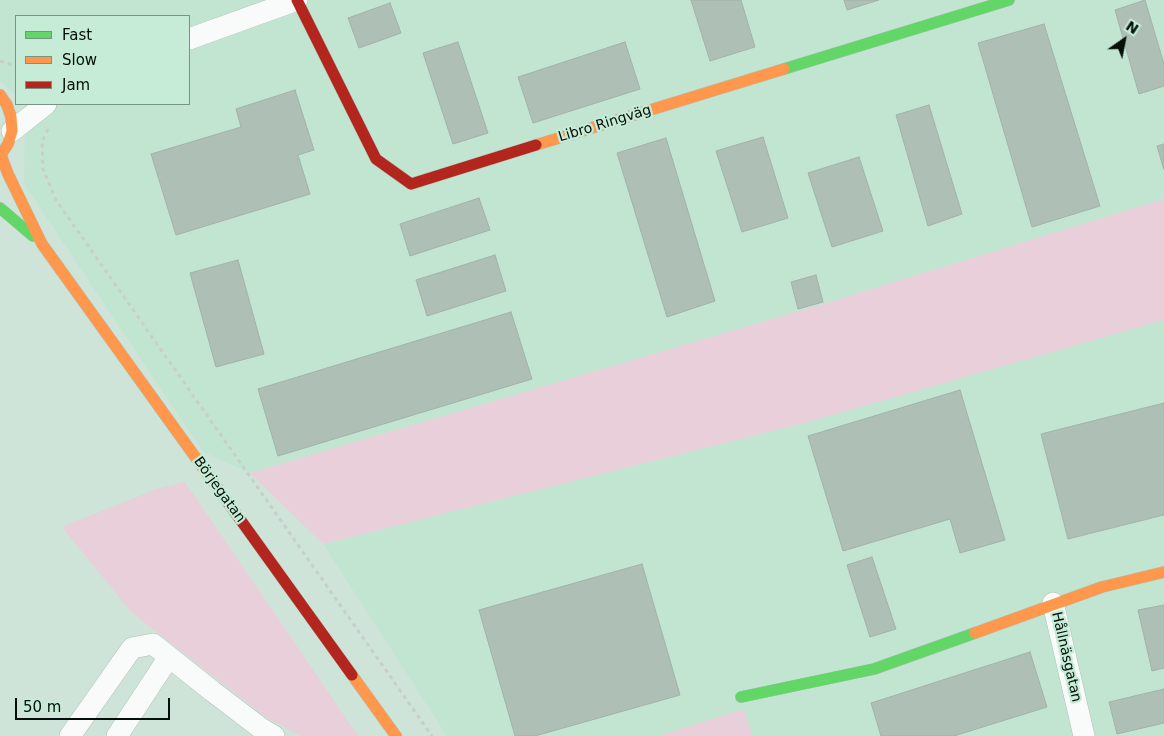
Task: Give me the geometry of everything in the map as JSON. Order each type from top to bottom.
[{"type":"street","name":"Libro Ringväg","points":[[190,39],[297,0],[376,159],[411,184],[1009,0]]},
{"type":"street","points":[[1,156],[8,144],[12,131],[11,117],[7,105],[0,95],[15,92]]},
{"type":"street","points":[[12,131],[48,114]]},
{"type":"street","name":"Börjegatan","points":[[1,156],[42,244],[396,736]]},
{"type":"street","name":"Börjegatan","points":[[0,208],[42,244]]},
{"type":"street","name":"Hållnäsgatan","points":[[1084,736],[1053,603],[1102,587],[1164,572]]},
{"type":"street","points":[[741,697],[874,669],[1053,603]]},
{"type":"street","points":[[73,735],[132,648],[153,644],[264,734]]},
{"type":"street","points":[[117,736],[169,657]]},
{"type":"path","points":[[0,60],[15,66]]},
{"type":"path","points":[[48,114],[42,142],[43,170],[56,200],[432,736]]},
{"type":"shaded area","points":[[0,0],[1164,0],[1164,199],[823,304],[250,473],[203,452],[24,184],[25,105],[190,105],[190,15],[15,15],[15,95],[0,81]]},
{"type":"shaded area","points":[[1164,199],[1164,320],[808,422],[323,544],[250,473],[823,304]]},
{"type":"shaded area","points":[[1164,315],[1164,736],[447,736],[323,544],[808,422]]},
{"type":"shaded area","points":[[185,482],[358,736],[301,736],[267,718],[132,613],[62,527],[157,489]]},
{"type":"shaded area","points":[[744,709],[752,736],[658,736]]},
{"type":"building","points":[[691,0],[741,0],[755,47],[710,61]]},
{"type":"building","points":[[844,0],[879,0],[847,10]]},
{"type":"building","points":[[1145,0],[1164,64],[1164,86],[1139,94],[1115,10]]},
{"type":"building","points":[[390,3],[401,33],[359,48],[348,18]]},
{"type":"building","points":[[1044,24],[1100,206],[1032,227],[978,43]]},
{"type":"building","points":[[458,42],[488,133],[453,144],[423,53]]},
{"type":"building","points":[[625,42],[640,89],[533,123],[518,77]]},
{"type":"building","points":[[295,90],[314,150],[298,155],[310,194],[176,235],[151,154],[241,127],[236,109]]},
{"type":"building","points":[[929,105],[962,214],[928,226],[896,115]]},
{"type":"building","points":[[763,137],[788,218],[742,232],[716,151]]},
{"type":"building","points":[[666,138],[715,301],[667,317],[617,153]]},
{"type":"building","points":[[1164,144],[1164,170],[1157,146]]},
{"type":"building","points":[[859,157],[883,231],[832,247],[808,173]]},
{"type":"building","points":[[479,198],[490,230],[410,256],[400,224]]},
{"type":"building","points":[[495,255],[506,291],[427,316],[416,280]]},
{"type":"building","points":[[238,260],[264,354],[216,367],[190,273]]},
{"type":"building","points":[[816,275],[823,302],[798,309],[791,282]]},
{"type":"building","points":[[511,312],[532,379],[278,456],[258,389]]},
{"type":"building","points":[[960,390],[1005,540],[960,553],[950,519],[843,551],[808,436]]},
{"type":"building","points":[[1164,403],[1164,515],[1068,539],[1041,434]]},
{"type":"building","points":[[872,557],[896,629],[870,637],[847,565]]},
{"type":"building","points":[[642,564],[680,695],[535,736],[515,736],[479,610]]},
{"type":"building","points":[[1164,605],[1164,668],[1152,671],[1138,610]]},
{"type":"building","points":[[1030,652],[1047,707],[954,736],[881,736],[871,703]]},
{"type":"building","points":[[1164,689],[1164,723],[1117,734],[1109,702]]},
{"type":"traffic: fast","points":[[784,69],[1009,0]]},
{"type":"traffic: fast","points":[[0,208],[33,236]]},
{"type":"traffic: fast","points":[[741,697],[874,669],[975,633]]},
{"type":"traffic: slow","points":[[536,145],[784,69]]},
{"type":"traffic: slow","points":[[0,95],[7,105],[11,117],[12,131],[8,144],[0,156]]},
{"type":"traffic: slow","points":[[1,155],[8,174],[42,244],[224,497]]},
{"type":"traffic: slow","points":[[975,633],[1102,587],[1164,572]]},
{"type":"traffic: slow","points":[[352,675],[396,736]]},
{"type":"traffic: jam","points":[[297,0],[376,159],[411,184],[536,145]]},
{"type":"traffic: jam","points":[[224,497],[352,675]]}]
